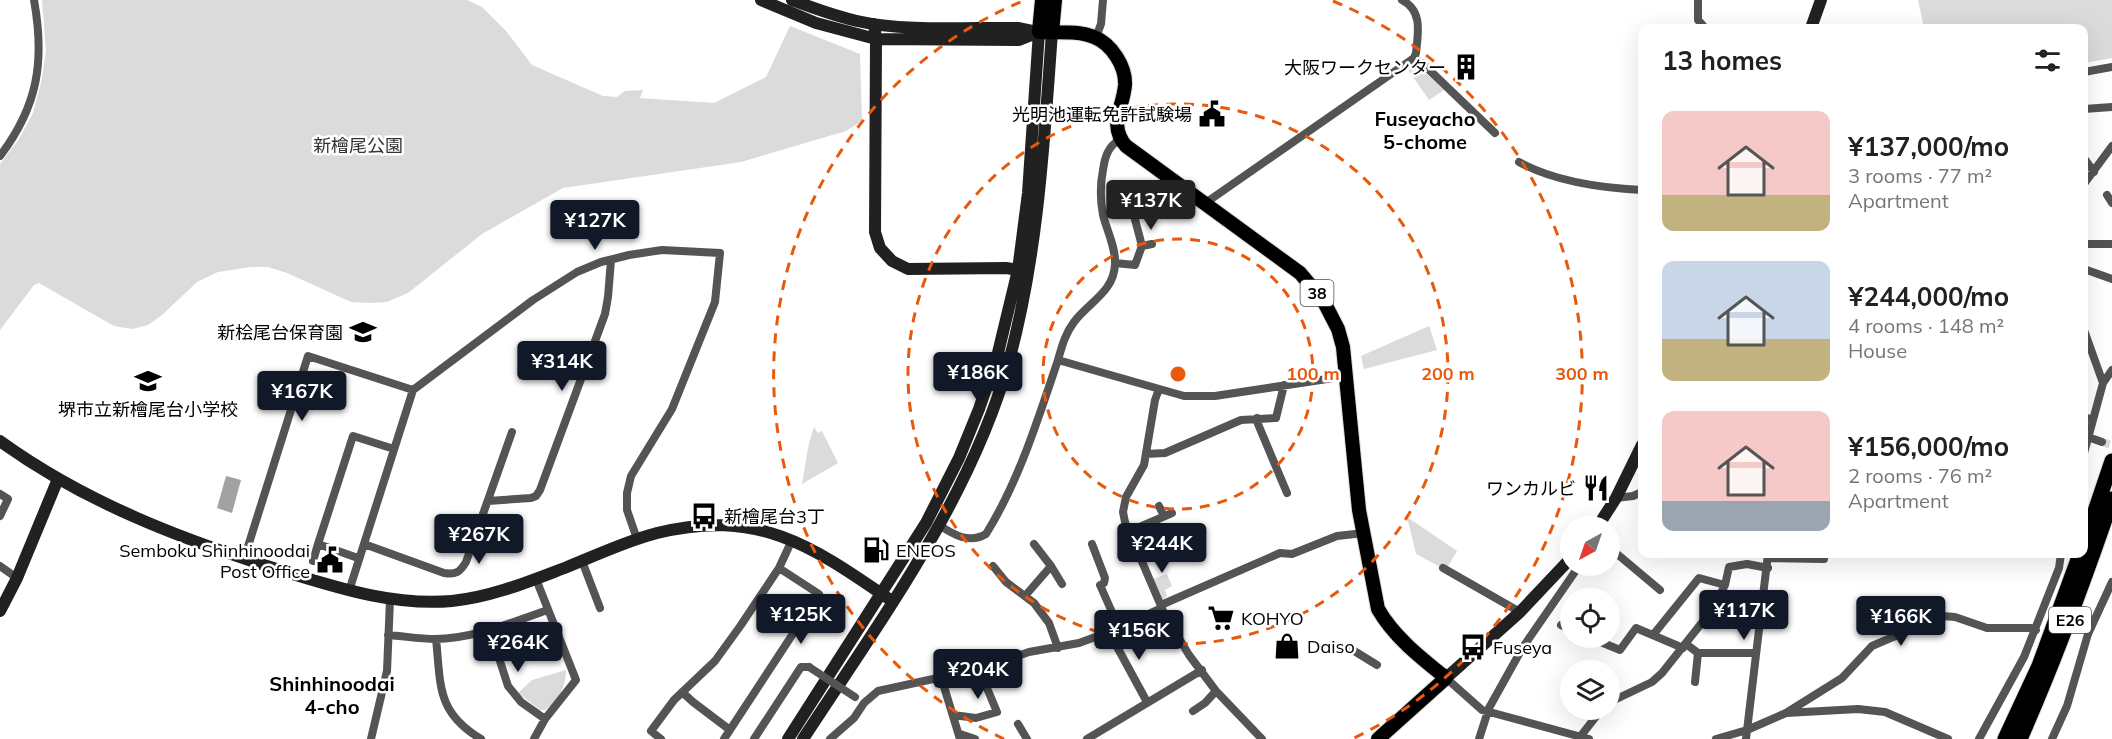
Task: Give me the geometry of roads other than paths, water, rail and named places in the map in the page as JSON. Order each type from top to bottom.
[{"type":"highway","points":[[2088,532],[2112,461]]},
{"type":"highway","name":"E26","points":[[2020,739],[2050,672],[2112,499]]},
{"type":"highway","name":"E26","points":[[2005,739],[2039,666],[2079,558]]},
{"type":"main road","points":[[1042,0],[1046,32]]},
{"type":"main road","points":[[1046,32],[1055,0]]},
{"type":"main road","points":[[1046,32],[1096,37],[1117,56],[1125,84],[1116,127],[1120,139]]},
{"type":"main road","name":"38","points":[[1120,139],[1126,146],[1204,204],[1290,265],[1323,300],[1338,329],[1343,347],[1356,487],[1378,609],[1399,636],[1446,678]]},
{"type":"main road","points":[[1378,739],[1446,678]]},
{"type":"street","points":[[0,156],[15,136],[28,110],[38,75],[40,49],[34,0]]},
{"type":"street","points":[[761,0],[816,22],[876,39],[1019,40],[1046,32]]},
{"type":"street","points":[[792,0],[821,11],[874,24],[900,27],[1019,28],[1046,32]]},
{"type":"street","points":[[1096,37],[1101,24],[1103,0]]},
{"type":"street","points":[[1204,204],[1414,58],[1418,19],[1412,6],[1402,0]]},
{"type":"street","points":[[1698,0],[1696,12],[1702,24]]},
{"type":"street","points":[[1812,24],[1821,0]]},
{"type":"street","points":[[874,24],[876,39],[875,232],[880,248],[892,261],[909,269],[1006,268],[1024,270]]},
{"type":"street","points":[[788,739],[939,525],[970,463],[990,415],[1008,362],[1024,270],[1028,193],[1046,32]]},
{"type":"street","points":[[1414,58],[1495,133]]},
{"type":"street","points":[[2088,71],[2112,67]]},
{"type":"street","points":[[2088,109],[2112,107]]},
{"type":"street","points":[[939,525],[960,537],[970,539],[986,534],[1029,443],[1067,332],[1107,290],[1115,263],[1103,215],[1100,188],[1105,157],[1111,145],[1120,139]]},
{"type":"street","points":[[2088,179],[2112,146]]},
{"type":"street","points":[[1519,162],[1555,177],[1638,190]]},
{"type":"street","points":[[2088,164],[2094,172]]},
{"type":"street","points":[[1103,215],[1131,208],[1142,246],[1135,266],[1115,263]]},
{"type":"street","points":[[1142,246],[1152,244]]},
{"type":"street","points":[[2088,244],[2112,244]]},
{"type":"street","points":[[349,591],[413,390],[555,285],[577,272],[611,260],[662,250],[720,253],[715,302],[672,409],[632,476],[627,492],[627,510],[637,539]]},
{"type":"street","points":[[488,501],[531,498],[536,496],[540,490],[605,314],[611,260]]},
{"type":"street","points":[[803,739],[887,598],[959,458],[997,357],[1024,270]]},
{"type":"street","points":[[2088,270],[2112,279]]},
{"type":"street","points":[[2088,341],[2103,383]]},
{"type":"street","points":[[244,559],[308,356],[413,390]]},
{"type":"street","points":[[1058,360],[1184,396],[1205,397],[1347,376]]},
{"type":"street","points":[[2102,442],[2088,437],[2088,418],[2103,383],[2112,370]]},
{"type":"street","points":[[1146,454],[1166,453],[1241,420],[1276,418],[1284,385]]},
{"type":"street","points":[[1159,390],[1155,399],[1144,465],[1123,505],[1128,532],[1162,607],[1190,655],[1216,691],[1262,739]]},
{"type":"street","points":[[1257,418],[1287,493]]},
{"type":"street","points":[[364,544],[444,573],[453,574],[460,571],[466,562],[512,432]]},
{"type":"street","points":[[313,561],[353,436],[394,449]]},
{"type":"street","points":[[0,441],[58,479],[115,509],[171,534],[349,591],[390,600],[419,602],[472,599],[536,579],[637,539],[691,526],[738,525],[771,532],[792,540],[825,557],[887,598]]},
{"type":"street","points":[[1604,516],[1638,453]]},
{"type":"street","points":[[0,611],[17,578],[58,479]]},
{"type":"street","points":[[0,494],[8,499],[0,516]]},
{"type":"street","points":[[1616,498],[1638,494]]},
{"type":"street","points":[[1128,532],[1168,514],[1159,506]]},
{"type":"street","points":[[830,739],[854,718],[864,703],[878,691],[979,669],[1029,652],[1079,643],[1119,628],[1280,553],[1292,554],[1337,536],[1364,533]]},
{"type":"street","points":[[661,739],[651,731],[682,692],[715,661],[741,626],[779,568],[792,540]]},
{"type":"street","points":[[318,544],[358,558]]},
{"type":"street","points":[[1034,544],[1062,584]]},
{"type":"street","points":[[1092,544],[1105,578],[1104,583],[1100,585],[1119,628]]},
{"type":"street","points":[[1620,557],[1660,590]]},
{"type":"street","points":[[1747,735],[1768,558]]},
{"type":"street","points":[[1805,558],[1824,559]]},
{"type":"street","points":[[1978,739],[2024,657],[2059,568],[2060,558]]},
{"type":"street","points":[[582,561],[600,608]]},
{"type":"street","points":[[1620,697],[1652,682],[1662,673],[1712,610],[1725,585],[1729,567],[1747,564],[1768,568]]},
{"type":"street","points":[[0,566],[17,578]]},
{"type":"street","points":[[993,566],[1006,582],[1034,603],[1047,620],[1058,648]]},
{"type":"street","points":[[1025,596],[1051,566]]},
{"type":"street","points":[[724,739],[819,594],[779,568]]},
{"type":"street","points":[[1443,568],[1520,612]]},
{"type":"street","points":[[1560,570],[1520,612],[1446,678],[1487,712],[1584,738],[1595,720]]},
{"type":"street","points":[[1479,739],[1487,712],[1523,646],[1572,576]]},
{"type":"street","points":[[1653,635],[1699,578],[1725,585]]},
{"type":"street","points":[[534,739],[545,719],[576,680],[536,579]]},
{"type":"street","points":[[2052,739],[2067,706],[2088,634],[2112,582]]},
{"type":"street","points":[[372,738],[387,671],[390,600]]},
{"type":"street","points":[[388,635],[436,639],[463,636],[490,630],[548,610]]},
{"type":"street","points":[[1712,610],[1718,614],[1760,620]]},
{"type":"street","points":[[1716,739],[1747,735],[1842,678],[1872,646],[1942,616],[1955,617],[1987,628],[2036,630]]},
{"type":"street","points":[[1615,648],[1620,650],[1636,628],[1698,653],[1756,654]]},
{"type":"street","points":[[490,630],[508,686],[521,702],[545,719]]},
{"type":"street","points":[[1109,632],[1147,702]]},
{"type":"street","points":[[436,639],[442,694],[446,707],[454,719],[467,731],[481,739]]},
{"type":"street","points":[[1351,649],[1377,665]]},
{"type":"street","points":[[1695,682],[1698,653]]},
{"type":"street","points":[[754,739],[801,667],[809,667],[864,703]]},
{"type":"street","points":[[954,715],[976,718],[997,712],[979,669]]},
{"type":"street","points":[[1087,739],[1202,670]]},
{"type":"street","points":[[940,677],[960,737],[975,739]]},
{"type":"street","points":[[1193,711],[1216,691]]},
{"type":"street","points":[[682,692],[730,730]]},
{"type":"street","points":[[1786,713],[1858,709],[1885,712],[1948,739]]},
{"type":"street","points":[[1018,724],[1027,739]]},
{"type":"tunnel","points":[[2102,442],[2112,445]]},
{"type":"place","name":"大阪ワークセンター","points":[[1466,67]]},
{"type":"place","name":"光明池運転免許試験場","points":[[1212,114]]},
{"type":"place","name":"新桧尾台保育園","points":[[363,332]]},
{"type":"place","name":"堺市立新檜尾台小学校","points":[[148,381]]},
{"type":"place","name":"ワンカルビ","points":[[1596,488]]},
{"type":"place","name":"新檜尾台3丁","points":[[704,516]]},
{"type":"place","name":"ENEOS","points":[[876,550]]},
{"type":"place","name":"Semboku Shinhinoodai Post Office","points":[[330,560]]},
{"type":"place","name":"KOHYO","points":[[1221,618]]},
{"type":"place","name":"Daiso","points":[[1287,646]]},
{"type":"place","name":"Fuseya","points":[[1473,647]]},
{"type":"district","name":"Fuseyacho 5-chome","points":[[1425,130]]},
{"type":"district","name":"Shinhinoodai 4-cho","points":[[332,694]]},
{"type":"park label","name":"新檜尾公園","points":[[358,145]]}]
